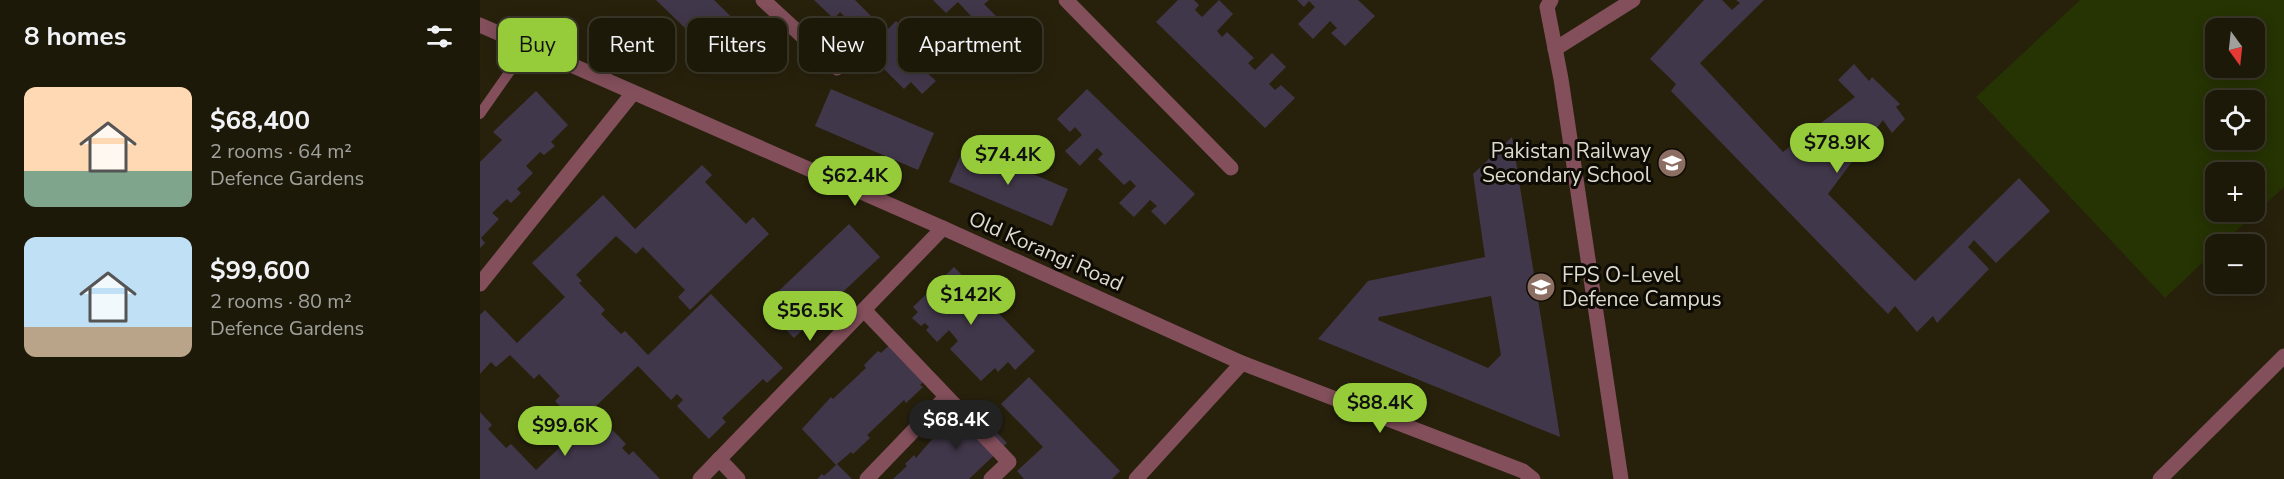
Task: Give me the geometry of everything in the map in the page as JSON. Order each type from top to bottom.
[{"type":"street","points":[[764,0],[799,33]]},
{"type":"street","points":[[1066,0],[1231,168]]},
{"type":"street","points":[[1551,0],[1547,7],[1621,479]]},
{"type":"street","points":[[1555,49],[1633,0]]},
{"type":"street","name":"Old Korangi Road","points":[[480,25],[498,32]]},
{"type":"street","name":"Old Korangi Road","points":[[577,67],[943,228],[1242,363],[1523,471],[1533,479]]},
{"type":"street","points":[[480,284],[633,93]]},
{"type":"street","points":[[700,479],[943,228]]},
{"type":"street","points":[[864,310],[1009,462],[992,479]]},
{"type":"street","points":[[2160,479],[2284,356]]},
{"type":"street","points":[[1136,479],[1242,363]]},
{"type":"street","points":[[867,479],[946,397]]},
{"type":"street","points":[[719,459],[738,479]]},
{"type":"lane","points":[[480,114],[510,72]]},
{"type":"green space","points":[[2080,0],[2284,0],[2284,187],[2265,204],[2265,162],[2205,162],[2205,222],[2246,222],[2233,234],[2205,234],[2205,260],[2165,298],[1976,97]]},
{"type":"building","points":[[656,0],[714,0],[733,18],[687,18],[687,30]]},
{"type":"building","points":[[814,0],[855,0],[873,18],[846,18],[840,12],[833,18]]},
{"type":"building","points":[[933,0],[989,0],[984,4],[996,16],[994,18],[973,18],[958,2],[946,13]]},
{"type":"building","points":[[1178,0],[1194,0],[1199,5],[1195,10],[1202,17],[1219,0],[1233,14],[1217,31],[1222,37],[1227,32],[1254,58],[1248,63],[1255,70],[1272,53],[1286,67],[1269,84],[1275,90],[1281,85],[1295,98],[1265,128],[1156,22]]},
{"type":"building","points":[[1297,0],[1358,0],[1375,16],[1345,46],[1331,33],[1337,28],[1330,21],[1313,39],[1298,24],[1315,7],[1309,1],[1304,7]]},
{"type":"building","points":[[1704,0],[1722,0],[1732,10],[1740,3],[1736,0],[1764,0],[1700,63],[1783,152],[1855,97],[1838,80],[1854,64],[1869,81],[1872,77],[1900,104],[1896,107],[1905,119],[1892,133],[1883,120],[1828,194],[1915,281],[2019,178],[2050,211],[1996,263],[1974,240],[1968,247],[1989,269],[1937,323],[1933,316],[1917,332],[1895,306],[1888,314],[1671,91],[1676,84],[1650,59]]},
{"type":"building","points":[[896,21],[898,23],[898,72],[926,72],[936,81],[922,94],[911,82],[904,89],[886,71],[886,31]]},
{"type":"building","points":[[831,89],[934,133],[918,170],[815,126]]},
{"type":"building","points":[[1087,89],[1195,194],[1165,225],[1151,211],[1157,206],[1150,200],[1134,217],[1119,203],[1136,186],[1130,180],[1124,185],[1098,159],[1103,154],[1097,148],[1080,166],[1065,151],[1082,135],[1075,127],[1070,132],[1057,119]]},
{"type":"building","points":[[536,91],[568,125],[551,142],[555,146],[544,155],[540,152],[526,166],[533,173],[517,189],[521,193],[511,203],[507,199],[492,213],[499,219],[481,238],[485,243],[480,248],[480,162],[502,140],[493,132]]},
{"type":"building","points":[[1512,137],[1560,437],[1318,339],[1368,281],[1485,257],[1473,174]],"holes":[[[1491,296],[1501,355],[1488,368],[1378,320],[1379,317]]]},
{"type":"building","points":[[965,145],[1068,189],[1052,226],[949,182]]},
{"type":"building","points":[[702,165],[712,175],[705,182],[746,224],[753,217],[769,234],[690,310],[678,297],[685,290],[643,247],[636,254],[616,236],[576,275],[582,281],[579,283],[605,310],[601,314],[621,334],[625,331],[648,355],[711,294],[783,368],[767,383],[763,379],[722,418],[726,422],[709,439],[677,406],[683,400],[677,394],[671,400],[638,366],[577,424],[555,401],[560,396],[539,374],[534,379],[510,355],[496,367],[491,362],[480,374],[480,315],[485,310],[517,343],[565,297],[532,263],[603,195],[635,229]]},
{"type":"building","points":[[849,224],[880,257],[794,338],[763,306]]},
{"type":"building","points":[[954,267],[1035,351],[1015,370],[1008,362],[998,372],[995,368],[981,381],[950,349],[958,341],[949,330],[937,342],[926,330],[929,327],[925,323],[921,326],[912,318],[918,312],[913,307]]},
{"type":"building","points":[[898,337],[933,373],[920,385],[923,387],[906,403],[904,400],[867,435],[870,438],[853,454],[851,452],[837,464],[852,479],[817,479],[836,465],[802,429],[831,397],[833,399],[866,368],[864,365],[878,351],[881,353]]},
{"type":"building","points":[[1029,377],[1120,471],[1112,479],[1024,479],[1017,471],[1043,447],[1001,404]]},
{"type":"building","points":[[970,405],[1007,443],[969,479],[893,479],[907,466],[905,464],[914,455],[916,458],[934,437],[936,439]]},
{"type":"building","points":[[480,412],[492,425],[488,429],[506,448],[511,444],[536,470],[596,413],[626,444],[622,448],[629,455],[633,451],[660,479],[480,479]]},
{"type":"place","name":"Pakistan Railway Secondary School","points":[[1672,163]]},
{"type":"place","name":"FPS O-Level Defence Campus","points":[[1541,287]]}]
